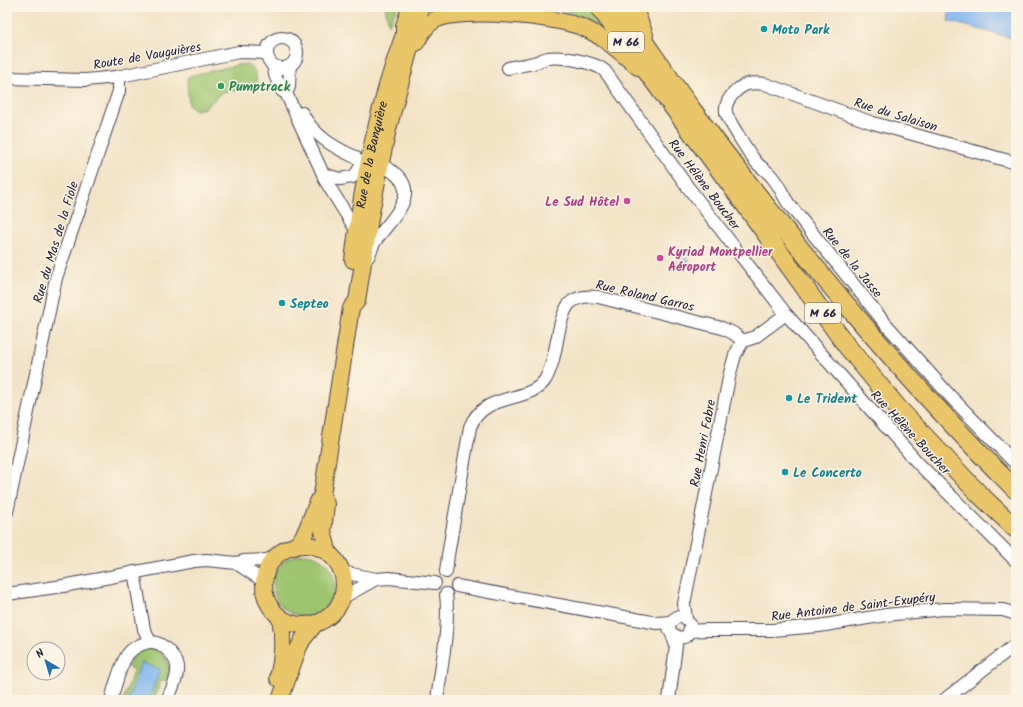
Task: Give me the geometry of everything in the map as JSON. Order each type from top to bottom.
[{"type":"highway","name":"M 66","points":[[599,7],[656,71],[690,106],[754,190],[819,271],[906,375],[1016,490]]},
{"type":"highway","name":"M 66","points":[[619,7],[656,71],[846,345],[898,408],[978,494],[1016,529]]},
{"type":"main road","points":[[407,41],[404,26],[410,7]]},
{"type":"main road","name":"Rue de la Banquière","points":[[351,308],[357,301],[380,164],[410,26],[418,7]]},
{"type":"main road","name":"Rue de la Banquière","points":[[294,547],[300,542],[306,533],[316,504],[322,496],[351,308],[348,300],[362,156],[394,61],[407,41],[421,7]]},
{"type":"main road","name":"M 66","points":[[634,7],[644,32],[656,71]]},
{"type":"main road","name":"M 66","points":[[407,41],[416,44],[420,36],[431,23],[437,19],[447,16],[481,14],[538,17],[558,20],[585,28],[656,71]]},
{"type":"main road","name":"Rue de la Banquière","points":[[322,496],[326,504],[323,531],[329,554]]},
{"type":"main road","points":[[303,546],[312,546],[329,554],[337,562],[342,572],[344,585],[342,598],[338,607],[325,620],[316,623],[303,625],[291,623],[280,617],[271,607],[266,595],[265,582],[266,573],[276,558],[281,553],[294,547],[303,546]]},
{"type":"main road","points":[[273,700],[283,657],[283,636],[280,617]]},
{"type":"main road","points":[[280,700],[298,649],[303,639],[316,623]]},
{"type":"street","points":[[286,93],[289,87],[290,66],[295,60],[297,52],[296,47],[289,40],[279,38],[274,40],[267,52],[269,61],[273,65],[281,68],[290,66]]},
{"type":"street","name":"Route de Vauguières","points":[[7,78],[86,80],[119,77],[239,52],[267,52]]},
{"type":"street","name":"Rue Hélène Boucher","points":[[508,68],[534,63],[547,58],[557,58],[601,68],[609,76],[687,186],[786,314],[918,462],[1016,561]]},
{"type":"street","points":[[273,65],[275,75],[282,91],[286,93],[325,180],[356,230]]},
{"type":"street","name":"Rue du Mas de la Fiole","points":[[7,512],[56,278],[119,91],[119,77]]},
{"type":"street","name":"Rue de la Jasse","points":[[770,86],[759,83],[750,83],[736,90],[729,100],[726,108],[726,115],[731,124],[756,162],[772,177],[779,186],[788,203],[884,322],[950,396],[1016,464]]},
{"type":"street","name":"Rue du Salaison","points":[[770,86],[873,123],[1016,163]]},
{"type":"street","points":[[291,104],[300,109],[306,121],[322,138],[334,146],[362,156],[361,165],[357,174],[352,177],[340,179],[323,174]]},
{"type":"street","points":[[363,264],[366,263],[375,242],[396,216],[404,202],[406,193],[403,183],[387,168]]},
{"type":"street","points":[[330,188],[340,179]]},
{"type":"street","name":"Rue Roland Garros","points":[[446,572],[470,427],[474,418],[483,410],[497,403],[535,389],[542,384],[550,371],[564,313],[570,303],[578,298],[588,296],[598,297],[722,328],[733,333],[743,341]]},
{"type":"street","points":[[743,341],[755,337],[786,314]]},
{"type":"street","name":"Rue Henri Fabre","points":[[679,629],[730,373],[735,355],[743,341]]},
{"type":"street","points":[[7,594],[63,586],[194,561],[206,560],[236,562],[276,558]]},
{"type":"street","points":[[236,562],[265,582]]},
{"type":"street","points":[[134,572],[144,629],[150,642]]},
{"type":"street","points":[[342,572],[376,578],[435,583]]},
{"type":"street","points":[[443,572],[446,572],[455,576],[457,579],[457,586],[453,592],[443,594],[437,589],[435,583],[437,576],[443,572]]},
{"type":"street","points":[[342,598],[376,578]]},
{"type":"street","points":[[457,586],[657,623],[679,629],[669,700]]},
{"type":"street","points":[[437,700],[447,622],[448,608],[446,594]]},
{"type":"street","name":"Rue Antoine de Saint-Exupéry","points":[[1003,610],[1016,604]]},
{"type":"street","name":"Rue Antoine de Saint-Exupéry","points":[[679,629],[772,630],[826,625],[944,609],[1003,610],[1016,614]]},
{"type":"street","points":[[111,700],[128,654],[136,647],[150,642],[158,644],[169,651],[177,665],[178,671],[168,700]]},
{"type":"street","points":[[944,700],[1016,644]]},
{"type":"green space","points":[[385,7],[397,7],[389,25]]},
{"type":"green space","points":[[551,7],[587,7],[606,32],[580,16]]},
{"type":"green space","name":"Pumptrack","points":[[247,64],[255,71],[257,81],[252,89],[222,92],[205,108],[196,110],[189,105],[187,82],[189,76]]},
{"type":"green space","points":[[298,554],[310,554],[326,563],[333,573],[335,585],[333,597],[326,607],[310,616],[298,616],[287,611],[278,602],[273,591],[273,579],[278,568],[287,559]]},
{"type":"green space","points":[[143,648],[153,648],[161,653],[167,660],[170,668],[168,682],[161,680],[154,700],[123,700],[134,670],[127,667],[134,655]]},
{"type":"water","points":[[950,7],[1016,7],[1016,39],[948,21]]},
{"type":"water","points":[[687,257],[690,262],[679,270],[675,265]]},
{"type":"water","points":[[141,663],[160,669],[149,700],[128,700]]},
{"type":"place","name":"Moto Park","points":[[764,29]]},
{"type":"place","name":"Pumptrack","points":[[221,86]]},
{"type":"place","name":"Le Sud Hôtel","points":[[627,201]]},
{"type":"place","name":"Kyriad Montpellier Aéroport","points":[[660,258]]},
{"type":"place","name":"Septeo","points":[[282,303]]},
{"type":"place","name":"Le Trident","points":[[789,398]]},
{"type":"place","name":"Le Concerto","points":[[785,472]]}]
